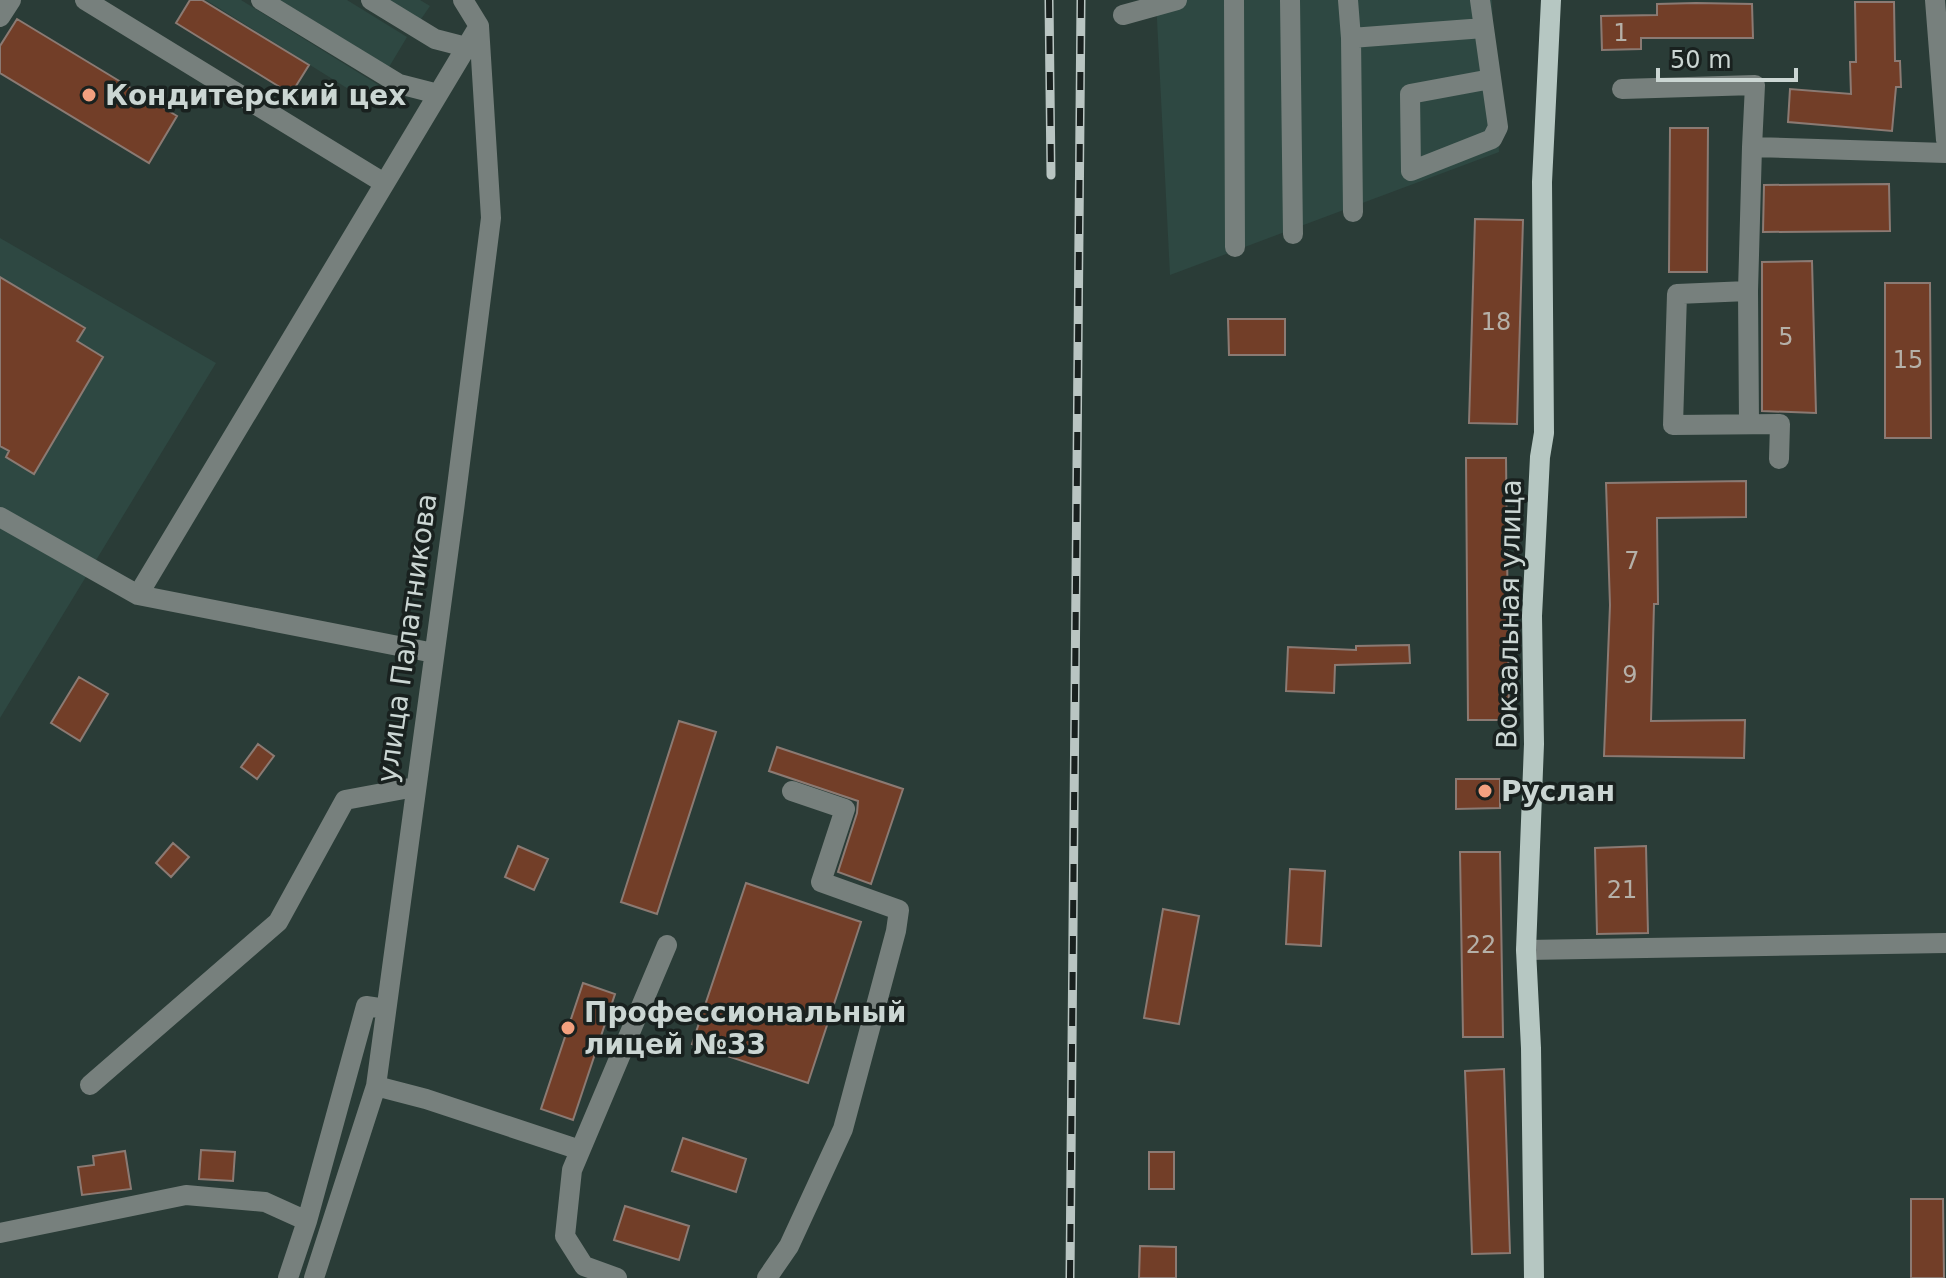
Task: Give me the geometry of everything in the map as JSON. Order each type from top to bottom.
[{"type":"main road","name":"Вокзальная улица","points":[[1534,1278],[1531,1048],[1526,950],[1534,744],[1532,616],[1540,457],[1544,433],[1542,182],[1551,0]]},
{"type":"street","points":[[0,17],[11,0]]},
{"type":"street","points":[[85,0],[384,183]]},
{"type":"street","points":[[261,0],[399,84],[438,94]]},
{"type":"street","points":[[371,0],[435,39],[466,47]]},
{"type":"street","name":"улица Палатникова","points":[[314,1278],[376,1086],[491,218],[479,26],[463,0]]},
{"type":"street","points":[[1123,15],[1177,0]]},
{"type":"street","points":[[1234,0],[1235,247]]},
{"type":"street","points":[[1290,0],[1293,234]]},
{"type":"street","points":[[1348,0],[1353,212]]},
{"type":"street","points":[[1480,0],[1498,127],[1492,139],[1411,171],[1410,94],[1491,79]]},
{"type":"street","points":[[1935,0],[1946,140]]},
{"type":"street","points":[[138,595],[479,26]]},
{"type":"street","points":[[1351,38],[1484,28]]},
{"type":"street","points":[[1622,89],[1755,85],[1748,291],[1749,424]]},
{"type":"street","points":[[1752,147],[1946,153]]},
{"type":"street","points":[[1748,291],[1677,294],[1673,425],[1780,424],[1779,459]]},
{"type":"street","points":[[0,517],[138,595],[434,653]]},
{"type":"street","points":[[90,1085],[278,922],[345,800],[415,787]]},
{"type":"street","points":[[767,1278],[789,1246],[843,1129],[899,910],[821,882],[845,809],[792,791]]},
{"type":"street","points":[[1526,950],[1946,943]]},
{"type":"street","points":[[617,1278],[584,1266],[565,1236],[572,1170],[667,945]]},
{"type":"street","points":[[288,1278],[307,1221],[366,1006],[386,1009]]},
{"type":"street","points":[[376,1086],[426,1099],[580,1150]]},
{"type":"street","points":[[0,1233],[186,1195],[265,1202],[307,1221]]},
{"type":"shaded area","points":[[206,0],[241,0],[385,89],[374,105]]},
{"type":"shaded area","points":[[280,0],[347,0],[407,37],[389,67]]},
{"type":"shaded area","points":[[384,0],[420,0],[430,6],[419,22]]},
{"type":"shaded area","points":[[1156,0],[1492,0],[1499,152],[1170,275]]},
{"type":"shaded area","points":[[0,238],[216,363],[0,718]]},
{"type":"building","points":[[190,0],[202,0],[309,65],[291,94],[176,23]]},
{"type":"building","points":[[1855,2],[1894,2],[1895,61],[1900,61],[1901,87],[1896,87],[1892,131],[1788,122],[1790,89],[1851,94],[1850,62],[1856,62]]},
{"type":"building","points":[[1657,4],[1752,4],[1753,38],[1641,38],[1641,49],[1602,50],[1601,16],[1657,15]]},
{"type":"building","name":"Кондитерский цех","points":[[17,19],[177,116],[149,163],[0,73],[0,46]]},
{"type":"building","points":[[1670,128],[1708,128],[1707,272],[1669,272]]},
{"type":"building","points":[[1889,184],[1890,231],[1763,232],[1764,185]]},
{"type":"building","points":[[1475,219],[1523,220],[1517,424],[1469,423]]},
{"type":"building","points":[[1812,261],[1816,413],[1762,411],[1762,262]]},
{"type":"building","points":[[0,277],[85,328],[77,341],[103,357],[34,474],[6,457],[9,451],[0,446]]},
{"type":"building","points":[[1885,283],[1930,283],[1931,438],[1885,438]]},
{"type":"building","points":[[1228,319],[1285,319],[1285,355],[1229,355]]},
{"type":"building","points":[[1466,458],[1506,458],[1509,720],[1468,720]]},
{"type":"building","points":[[1746,481],[1746,517],[1657,518],[1658,604],[1654,604],[1651,721],[1745,720],[1744,758],[1604,756],[1610,605],[1606,483]]},
{"type":"building","points":[[1409,645],[1410,663],[1335,665],[1334,693],[1286,691],[1288,647],[1356,650],[1356,646]]},
{"type":"building","points":[[79,677],[108,694],[80,741],[51,723]]},
{"type":"building","points":[[679,721],[716,732],[657,914],[621,902]]},
{"type":"building","points":[[258,744],[274,756],[257,779],[241,767]]},
{"type":"building","points":[[777,747],[903,789],[871,884],[838,872],[858,801],[769,771]]},
{"type":"building","points":[[1456,779],[1500,779],[1500,808],[1456,809]]},
{"type":"building","points":[[173,843],[189,857],[171,877],[156,863]]},
{"type":"building","points":[[518,846],[548,859],[534,890],[505,877]]},
{"type":"building","points":[[1646,846],[1648,933],[1597,934],[1595,848]]},
{"type":"building","points":[[1460,852],[1500,852],[1503,1037],[1463,1037]]},
{"type":"building","points":[[1290,869],[1325,871],[1321,946],[1286,944]]},
{"type":"building","points":[[746,883],[861,922],[808,1083],[692,1044]]},
{"type":"building","points":[[1163,909],[1199,916],[1179,1024],[1144,1018]]},
{"type":"building","points":[[583,983],[615,994],[573,1120],[541,1109]]},
{"type":"building","points":[[1504,1069],[1510,1253],[1472,1254],[1465,1071]]},
{"type":"building","points":[[683,1138],[746,1159],[736,1192],[672,1171]]},
{"type":"building","points":[[201,1150],[235,1152],[233,1181],[199,1179]]},
{"type":"building","points":[[125,1151],[131,1189],[82,1195],[78,1167],[94,1165],[93,1156]]},
{"type":"building","points":[[1149,1152],[1174,1152],[1174,1189],[1149,1189]]},
{"type":"building","points":[[1911,1199],[1943,1199],[1944,1278],[1911,1278]]},
{"type":"building","points":[[625,1206],[689,1226],[679,1260],[614,1240]]},
{"type":"building","points":[[1140,1246],[1176,1247],[1176,1278],[1139,1278]]},
{"type":"railway","points":[[1049,0],[1051,175]]},
{"type":"railway","points":[[1070,1278],[1081,0]]},
{"type":"place","name":"Кондитерский цех","points":[[89,95]]},
{"type":"place","name":"Руслан","points":[[1485,791]]},
{"type":"place","name":"Профессиональный лицей №33","points":[[568,1028]]}]
